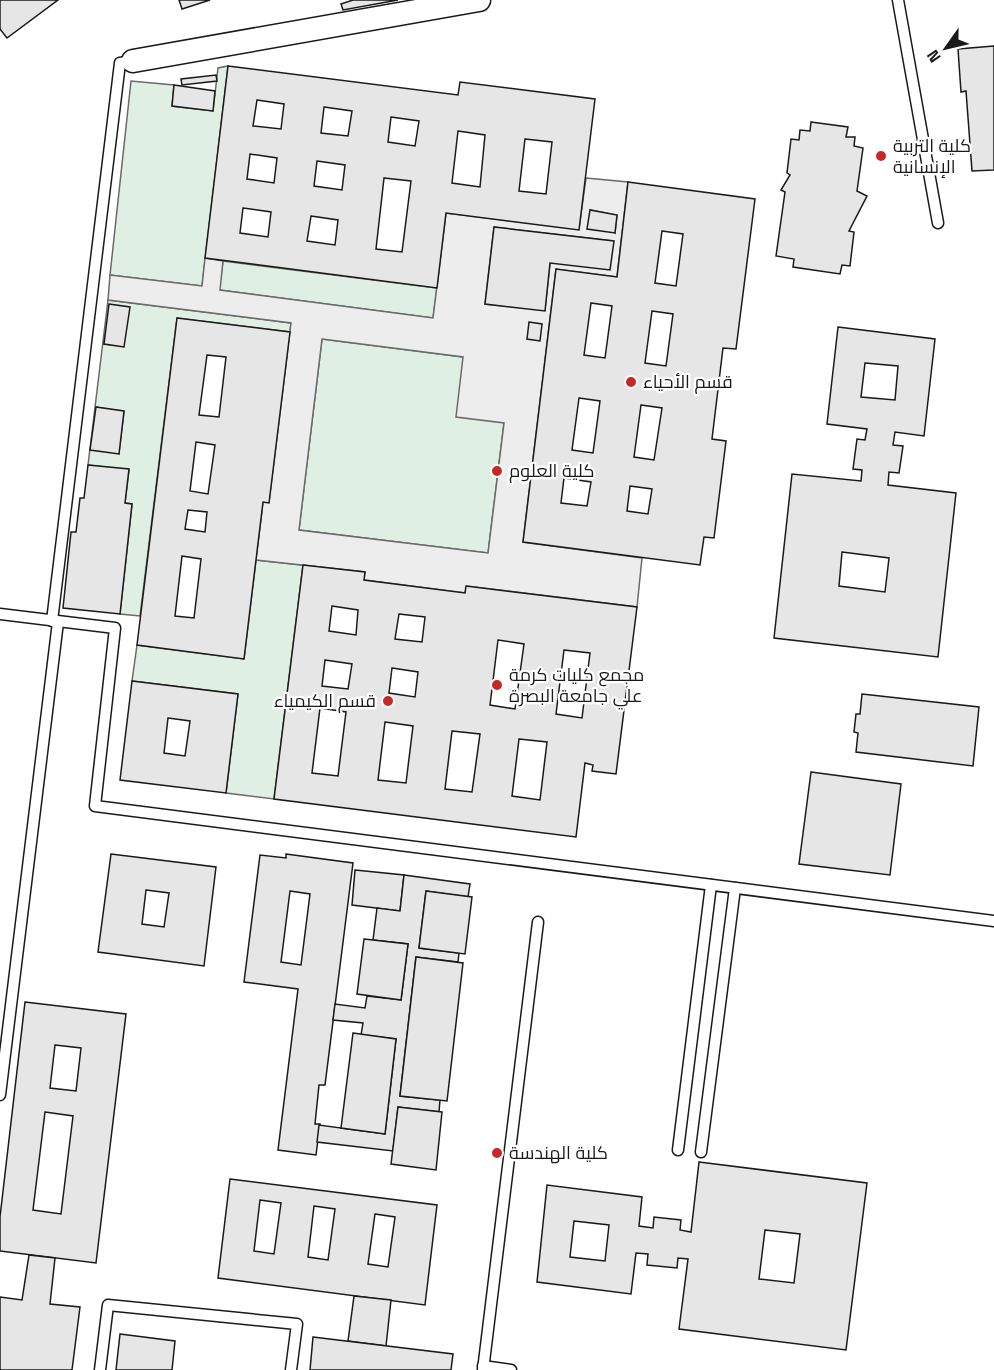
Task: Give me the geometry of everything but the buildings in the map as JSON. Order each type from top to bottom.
[{"type":"street","points":[[133,61],[479,0]]},
{"type":"lane","points":[[898,0],[938,223]]},
{"type":"lane","points":[[0,1095],[120,63],[133,61]]},
{"type":"lane","points":[[0,615],[116,628],[95,806],[994,921]]},
{"type":"lane","points":[[678,1150],[711,885]]},
{"type":"lane","points":[[701,1152],[735,888]]},
{"type":"lane","points":[[511,1370],[483,1368],[538,922]]},
{"type":"lane","points":[[100,1370],[108,1305],[297,1324],[291,1370]]},
{"type":"green space","points":[[228,66],[202,286],[110,275],[131,81],[174,85],[172,106],[213,111],[218,68]]},
{"type":"green space","points":[[223,261],[437,288],[433,318],[219,290]]},
{"type":"green space","points":[[108,300],[291,323],[290,332],[177,318],[140,616],[120,614],[132,504],[125,503],[129,470],[88,465]],"holes":[[[110,304],[124,346],[104,344]],[[96,407],[124,412],[119,453]]]},
{"type":"green space","points":[[322,339],[463,357],[504,423],[488,553],[299,530]]},
{"type":"green space","points":[[256,560],[303,565],[274,799],[226,793],[238,694],[132,681],[137,645],[244,659]]},
{"type":"shaded area","points":[[586,178],[628,182],[617,277],[556,269],[523,542],[642,558],[637,607],[467,586],[465,593],[364,580],[365,572],[256,560],[263,502],[269,502],[291,323],[108,300],[110,275],[202,286],[205,258],[223,261],[220,290],[433,318],[446,213],[579,229]],"holes":[[[591,210],[617,215],[615,233]],[[494,227],[613,241],[550,263],[545,310],[485,304]],[[322,339],[463,357],[456,417],[504,423],[488,553],[299,530]]]},
{"type":"place","name":"كلية التربية الإنسانية","points":[[881,156]]},
{"type":"place","name":"قسم الأحياء","points":[[631,382]]},
{"type":"place","name":"كلية العلوم","points":[[497,471]]},
{"type":"place","name":"مجمع كليات كرمة علي جامعة البصرة","points":[[497,685]]},
{"type":"place","name":"قسم الكيمياء","points":[[388,701]]},
{"type":"place","name":"كلية الهندسة","points":[[497,1153]]}]
